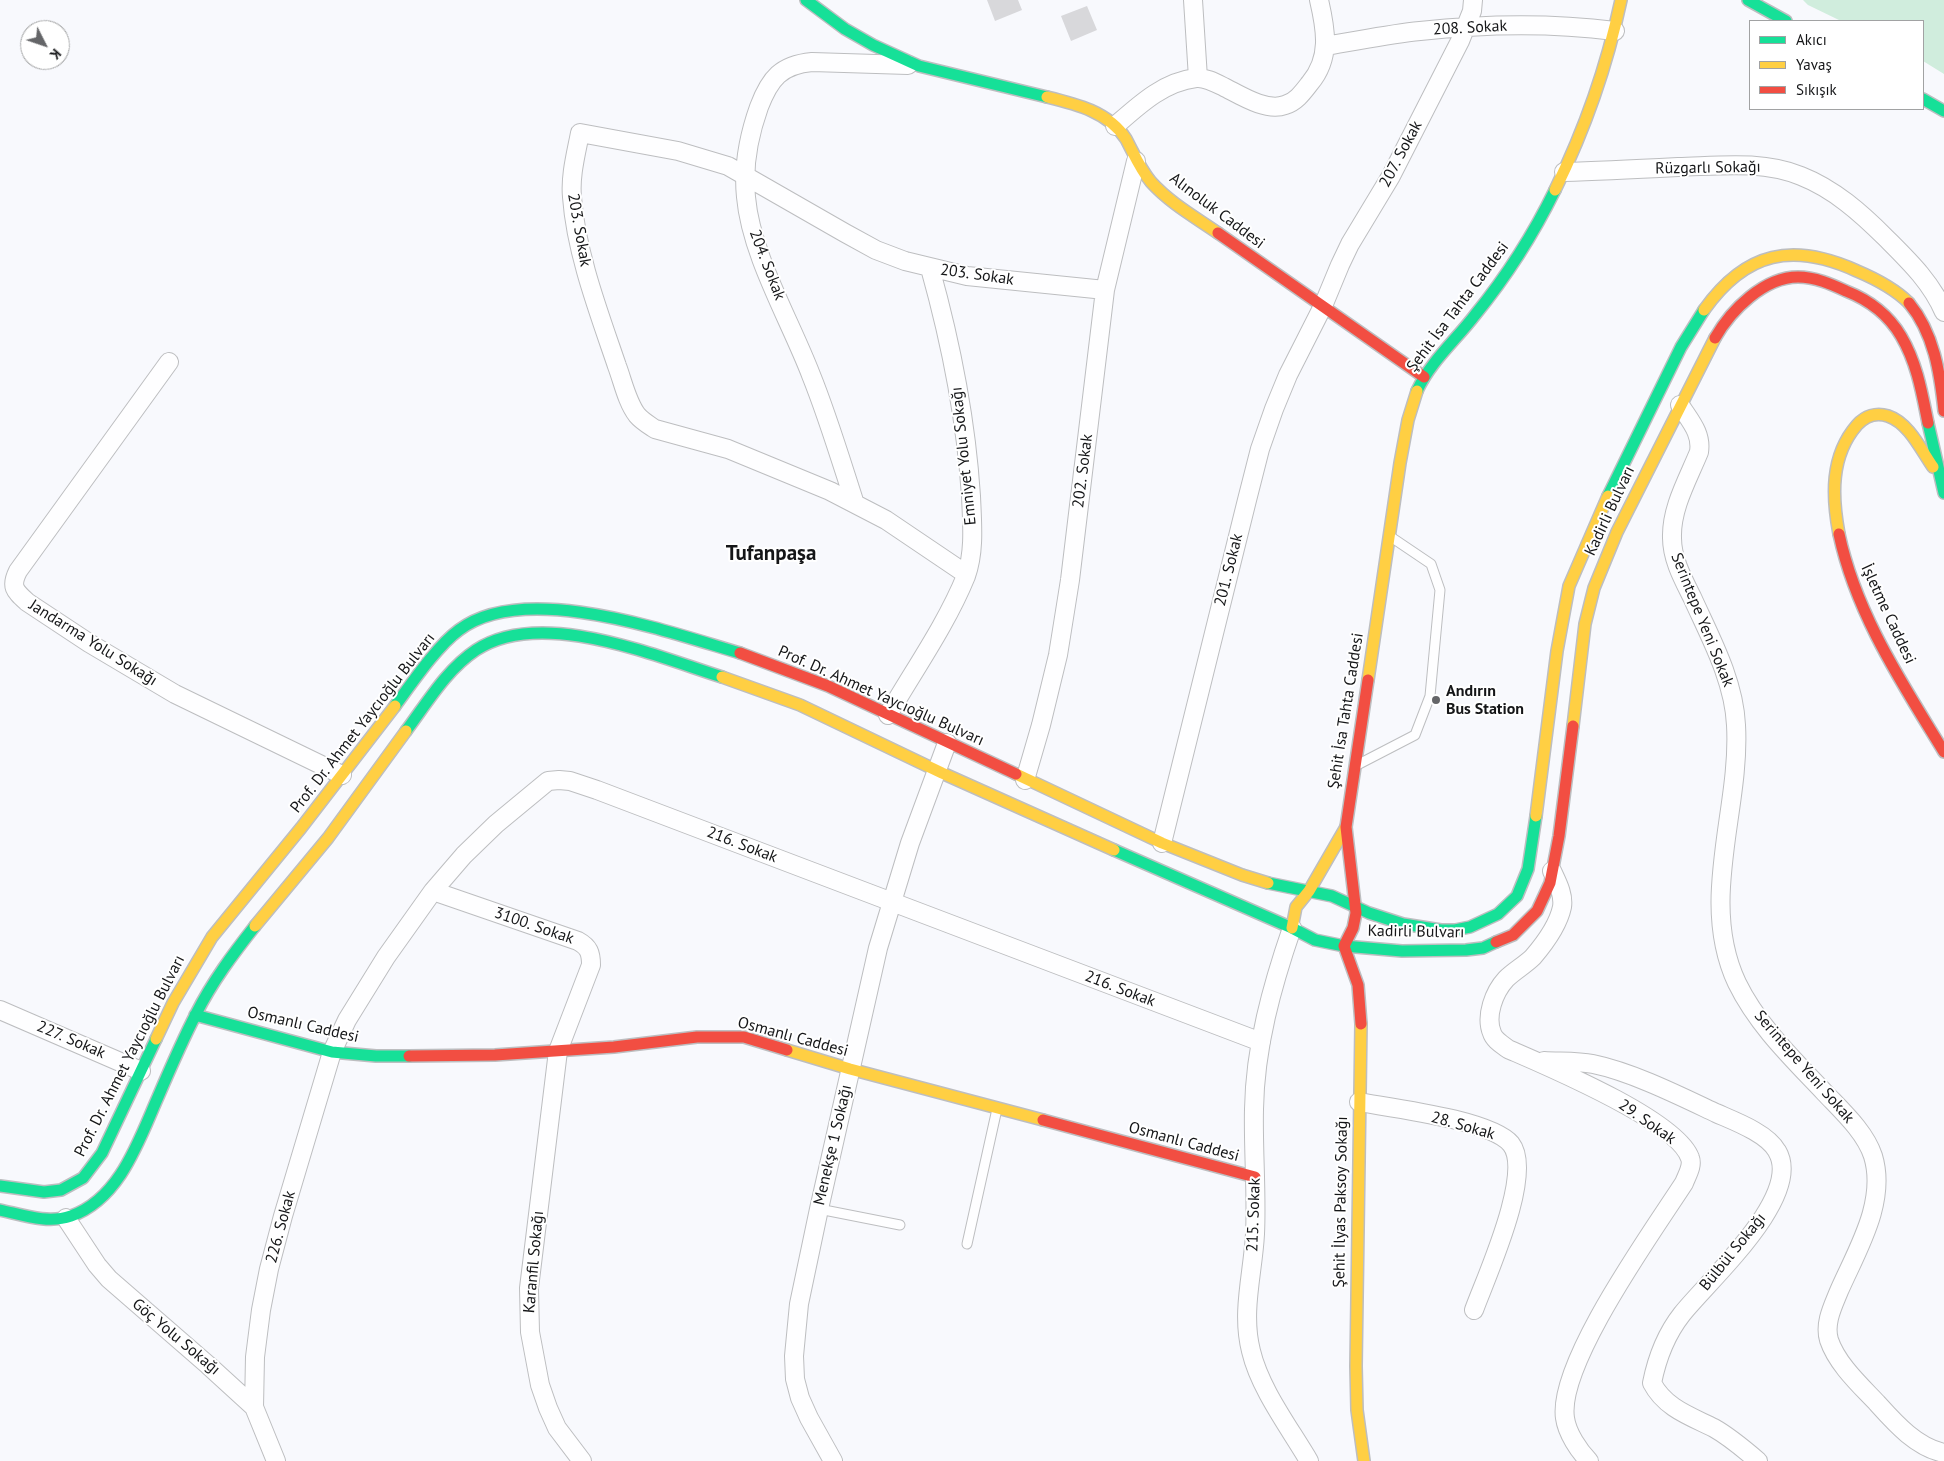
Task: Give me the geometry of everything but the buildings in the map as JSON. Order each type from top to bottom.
[{"type":"main road","name":"Alınoluk Caddesi","points":[[806,0],[845,29],[873,45],[919,66],[1066,102],[1104,117],[1115,126],[1145,174],[1175,203],[1424,377]]},
{"type":"main road","name":"Şehit İsa Tahta Caddesi","points":[[1356,907],[1346,827],[1400,463],[1410,415],[1424,377],[1491,295],[1537,225],[1564,172],[1602,76],[1615,31],[1621,0]]},
{"type":"main road","points":[[1748,0],[1784,20]]},
{"type":"main road","points":[[1924,100],[1944,111]]},
{"type":"main road","name":"Kadirli Bulvarı","points":[[1309,891],[1332,896],[1403,924],[1441,930],[1455,930],[1484,922],[1498,914],[1517,896],[1528,869],[1557,650],[1569,586],[1599,514],[1681,347],[1709,303],[1737,275],[1767,257],[1792,254],[1833,261],[1856,270],[1892,290],[1907,301],[1924,326],[1931,343],[1944,411]]},
{"type":"main road","name":"Kadirli Bulvarı","points":[[1292,928],[1315,940],[1344,946],[1402,951],[1446,951],[1474,949],[1497,943],[1513,935],[1537,911],[1545,897],[1552,871],[1563,808],[1585,624],[1591,597],[1617,532],[1718,333],[1743,302],[1759,290],[1784,279],[1798,277],[1828,283],[1863,298],[1891,322],[1914,363],[1943,484]]},
{"type":"main road","name":"İşletme Caddesi","points":[[1943,484],[1901,424],[1882,413],[1869,415],[1861,419],[1855,426],[1839,459],[1835,472],[1841,545],[1855,586],[1882,646],[1937,728],[1944,752]]},
{"type":"main road","points":[[1943,484],[1944,454]]},
{"type":"main road","name":"Prof. Dr. Ahmet Yaycıoğlu Bulvarı","points":[[0,1186],[44,1192],[61,1190],[83,1178],[102,1153],[173,1003],[212,937],[342,776],[425,668],[460,630],[490,615],[529,608],[556,608],[620,619],[726,648],[807,678],[1162,843],[1266,883],[1309,891]]},
{"type":"main road","points":[[0,1210],[54,1221],[66,1218],[92,1204],[104,1194],[126,1165],[195,1015],[213,983],[229,960],[314,856],[439,687],[468,656],[482,646],[510,636],[553,633],[592,639],[750,686],[797,704],[936,770],[1292,928],[1296,907],[1309,891]]},
{"type":"main road","name":"Şehit İsa Tahta Caddesi","points":[[1309,891],[1346,827]]},
{"type":"main road","name":"Kadirli Bulvarı","points":[[1344,946],[1354,928],[1356,907]]},
{"type":"main road","name":"Şehit İlyas Paksoy Sokağı","points":[[1344,946],[1358,986],[1360,1003],[1356,1366],[1357,1410],[1364,1461]]},
{"type":"main road","name":"Osmanlı Caddesi","points":[[195,1015],[332,1052],[376,1056],[436,1057],[558,1051],[614,1047],[689,1037],[737,1036],[767,1043],[850,1069],[1255,1177]]},
{"type":"street","points":[[1115,126],[1149,97],[1182,81],[1198,78],[1214,82],[1246,98],[1270,106],[1284,106],[1299,97],[1313,80],[1323,63],[1326,46],[1325,25],[1319,0]]},
{"type":"street","name":"207. Sokak","points":[[1323,306],[1350,244],[1404,151],[1466,27],[1472,11],[1473,0]]},
{"type":"street","points":[[1189,2],[1198,78]]},
{"type":"street","name":"208. Sokak","points":[[1326,46],[1418,31],[1466,27],[1540,25],[1576,26],[1615,31]]},
{"type":"street","name":"204. Sokak","points":[[856,504],[811,374],[754,238],[746,197],[745,176],[753,125],[762,99],[781,70],[796,63],[812,62],[919,66]]},
{"type":"street","name":"203. Sokak","points":[[966,574],[886,520],[830,491],[759,460],[728,449],[655,429],[637,415],[629,399],[586,271],[572,197],[572,179],[580,133],[678,152],[728,166],[876,250],[930,268],[967,276],[1105,290]]},
{"type":"street","name":"202. Sokak","points":[[1025,780],[1053,682],[1070,580],[1105,290],[1136,161]]},
{"type":"street","name":"Rüzgarlı Sokağı","points":[[1564,172],[1734,165],[1782,170],[1801,176],[1821,185],[1844,201],[1878,230],[1927,282],[1944,312]]},
{"type":"street","name":"Emniyet Yolu Sokağı","points":[[888,715],[938,629],[966,574],[971,552],[973,528],[966,436],[950,347],[930,268]]},
{"type":"street","name":"201. Sokak","points":[[1162,843],[1260,449],[1288,375],[1323,306]]},
{"type":"street","name":"Jandarma Yolu Sokağı","points":[[169,362],[18,571],[14,580],[14,587],[18,594],[27,602],[89,644],[175,694],[342,776]]},
{"type":"street","name":"Serintepe Yeni Sokak","points":[[1680,405],[1695,428],[1700,443],[1699,452],[1677,506],[1672,538],[1674,554],[1682,577],[1720,658],[1733,700],[1736,721],[1734,774],[1722,865],[1722,918],[1725,941],[1737,982],[1763,1024],[1856,1127],[1873,1156],[1876,1174],[1874,1203],[1868,1226],[1831,1309],[1828,1326],[1829,1340],[1836,1354],[1852,1376],[1886,1413],[1917,1442],[1944,1453]]},
{"type":"street","name":"Menekşe 1 Sokağı","points":[[833,1461],[809,1418],[800,1398],[795,1379],[794,1356],[799,1304],[878,948],[910,843],[936,770],[948,743]]},
{"type":"street","name":"216. Sokak","points":[[332,1052],[364,992],[432,891],[464,855],[496,824],[548,781],[559,780],[570,781],[597,790],[1261,1042]]},
{"type":"street","name":"29. Sokak","points":[[1552,871],[1562,892],[1562,906],[1557,922],[1542,946],[1531,959],[1506,979],[1494,998],[1491,1010],[1492,1033],[1508,1049],[1585,1084],[1646,1117],[1677,1140],[1691,1160],[1684,1183],[1623,1276],[1596,1323],[1569,1384],[1565,1419],[1579,1448],[1589,1461]]},
{"type":"street","name":"3100. Sokak","points":[[432,891],[586,945],[591,954],[591,965],[558,1051]]},
{"type":"street","name":"215. Sokak","points":[[1292,928],[1272,991],[1261,1042],[1254,1109],[1255,1236],[1247,1335],[1259,1375],[1309,1461]]},
{"type":"street","name":"227. Sokak","points":[[0,1010],[141,1071]]},
{"type":"street","name":"Karanfil Sokağı","points":[[558,1051],[530,1279],[530,1332],[540,1385],[556,1428],[582,1461]]},
{"type":"street","name":"226. Sokak","points":[[254,1407],[255,1357],[269,1269],[332,1052]]},
{"type":"street","name":"Bülbül Sokağı","points":[[1536,1061],[1574,1062],[1609,1069],[1679,1096],[1741,1124],[1763,1137],[1778,1152],[1782,1164],[1781,1178],[1766,1214],[1731,1260],[1681,1314],[1662,1348],[1652,1383],[1658,1394],[1670,1405],[1715,1429],[1758,1461]]},
{"type":"street","name":"28. Sokak","points":[[1359,1102],[1469,1124],[1503,1138],[1516,1152],[1518,1164],[1515,1195],[1474,1310]]},
{"type":"street","name":"Göç Yolu Sokağı","points":[[66,1218],[97,1266],[109,1279],[254,1407],[276,1461]]},
{"type":"lane","points":[[1354,767],[1415,735],[1430,696],[1440,590],[1431,564],[1389,536]]},
{"type":"lane","points":[[967,1244],[997,1109]]},
{"type":"lane","points":[[819,1209],[900,1225]]},
{"type":"green space","points":[[1803,0],[1944,0],[1944,74],[1924,62],[1924,20],[1839,20],[1808,5]]},
{"type":"traffic: fast","points":[[806,0],[845,29],[873,45],[919,66],[1047,97]]},
{"type":"traffic: fast","points":[[1748,0],[1784,20]]},
{"type":"traffic: fast","points":[[1924,100],[1944,111]]},
{"type":"traffic: fast","points":[[1417,391],[1429,370],[1475,315],[1508,271],[1538,223],[1555,190]]},
{"type":"traffic: fast","points":[[1608,496],[1681,347],[1704,310]]},
{"type":"traffic: fast","points":[[1928,423],[1944,493]]},
{"type":"traffic: fast","points":[[395,706],[442,645],[459,630],[487,616],[521,610],[558,610],[597,615],[637,623],[740,653]]},
{"type":"traffic: fast","points":[[406,731],[455,667],[476,650],[502,638],[532,633],[565,634],[632,648],[722,677]]},
{"type":"traffic: fast","points":[[1268,883],[1332,896],[1369,913],[1403,924],[1441,930],[1470,927],[1498,914],[1517,896],[1528,869],[1536,816]]},
{"type":"traffic: fast","points":[[1114,850],[1292,928],[1315,940],[1344,946],[1402,951],[1466,950],[1483,948],[1496,942]]},
{"type":"traffic: fast","points":[[0,1210],[36,1218],[62,1218],[88,1208],[103,1196],[126,1166],[135,1149],[202,1002],[223,969],[255,926]]},
{"type":"traffic: fast","points":[[195,1015],[332,1052],[376,1056],[409,1056]]},
{"type":"traffic: fast","points":[[0,1186],[44,1192],[61,1190],[83,1178],[102,1153],[156,1039]]},
{"type":"traffic: slow","points":[[1555,190],[1576,144],[1594,97],[1609,49],[1621,0]]},
{"type":"traffic: slow","points":[[1047,97],[1091,110],[1111,122],[1126,139],[1140,167],[1158,190],[1218,233]]},
{"type":"traffic: slow","points":[[1704,310],[1720,290],[1737,275],[1754,264],[1772,258],[1792,255],[1834,262],[1857,271],[1885,284],[1909,303]]},
{"type":"traffic: slow","points":[[1573,726],[1585,624],[1594,588],[1617,532],[1715,338]]},
{"type":"traffic: slow","points":[[1368,680],[1400,463],[1408,420],[1417,391]]},
{"type":"traffic: slow","points":[[1839,534],[1834,491],[1838,463],[1848,437],[1864,419],[1879,414],[1895,420],[1914,438],[1933,467]]},
{"type":"traffic: slow","points":[[1536,816],[1557,651],[1569,586],[1608,496]]},
{"type":"traffic: slow","points":[[722,677],[800,705],[942,773],[1114,850]]},
{"type":"traffic: slow","points":[[156,1039],[173,1003],[212,937],[301,828],[395,706]]},
{"type":"traffic: slow","points":[[255,926],[328,838],[406,731]]},
{"type":"traffic: slow","points":[[1016,774],[1162,843],[1242,875],[1268,883]]},
{"type":"traffic: slow","points":[[1292,928],[1296,907],[1309,891],[1346,827]]},
{"type":"traffic: slow","points":[[1361,1024],[1356,1366],[1357,1410],[1364,1461]]},
{"type":"traffic: slow","points":[[787,1050],[850,1069],[1043,1120]]},
{"type":"traffic: jam","points":[[1218,233],[1424,377]]},
{"type":"traffic: jam","points":[[1715,338],[1739,306],[1761,289],[1773,283],[1785,278],[1798,277],[1829,283],[1870,303],[1884,314],[1896,328],[1907,346],[1915,367],[1928,423]]},
{"type":"traffic: jam","points":[[1909,303],[1918,315],[1930,340],[1938,368],[1944,411]]},
{"type":"traffic: jam","points":[[1839,534],[1857,592],[1882,647],[1944,752]]},
{"type":"traffic: jam","points":[[740,653],[828,686],[1016,774]]},
{"type":"traffic: jam","points":[[1361,1024],[1358,985],[1344,946],[1353,928],[1356,913],[1346,827],[1368,680]]},
{"type":"traffic: jam","points":[[1496,942],[1513,935],[1537,911],[1550,883],[1559,836],[1573,726]]},
{"type":"traffic: jam","points":[[409,1056],[495,1055],[614,1047],[697,1037],[744,1037],[787,1050]]},
{"type":"traffic: jam","points":[[1043,1120],[1255,1177]]},
{"type":"place","name":"Andırın Bus Station","points":[[1436,700]]},
{"type":"district","name":"Tufanpaşa","points":[[771,554]]}]
